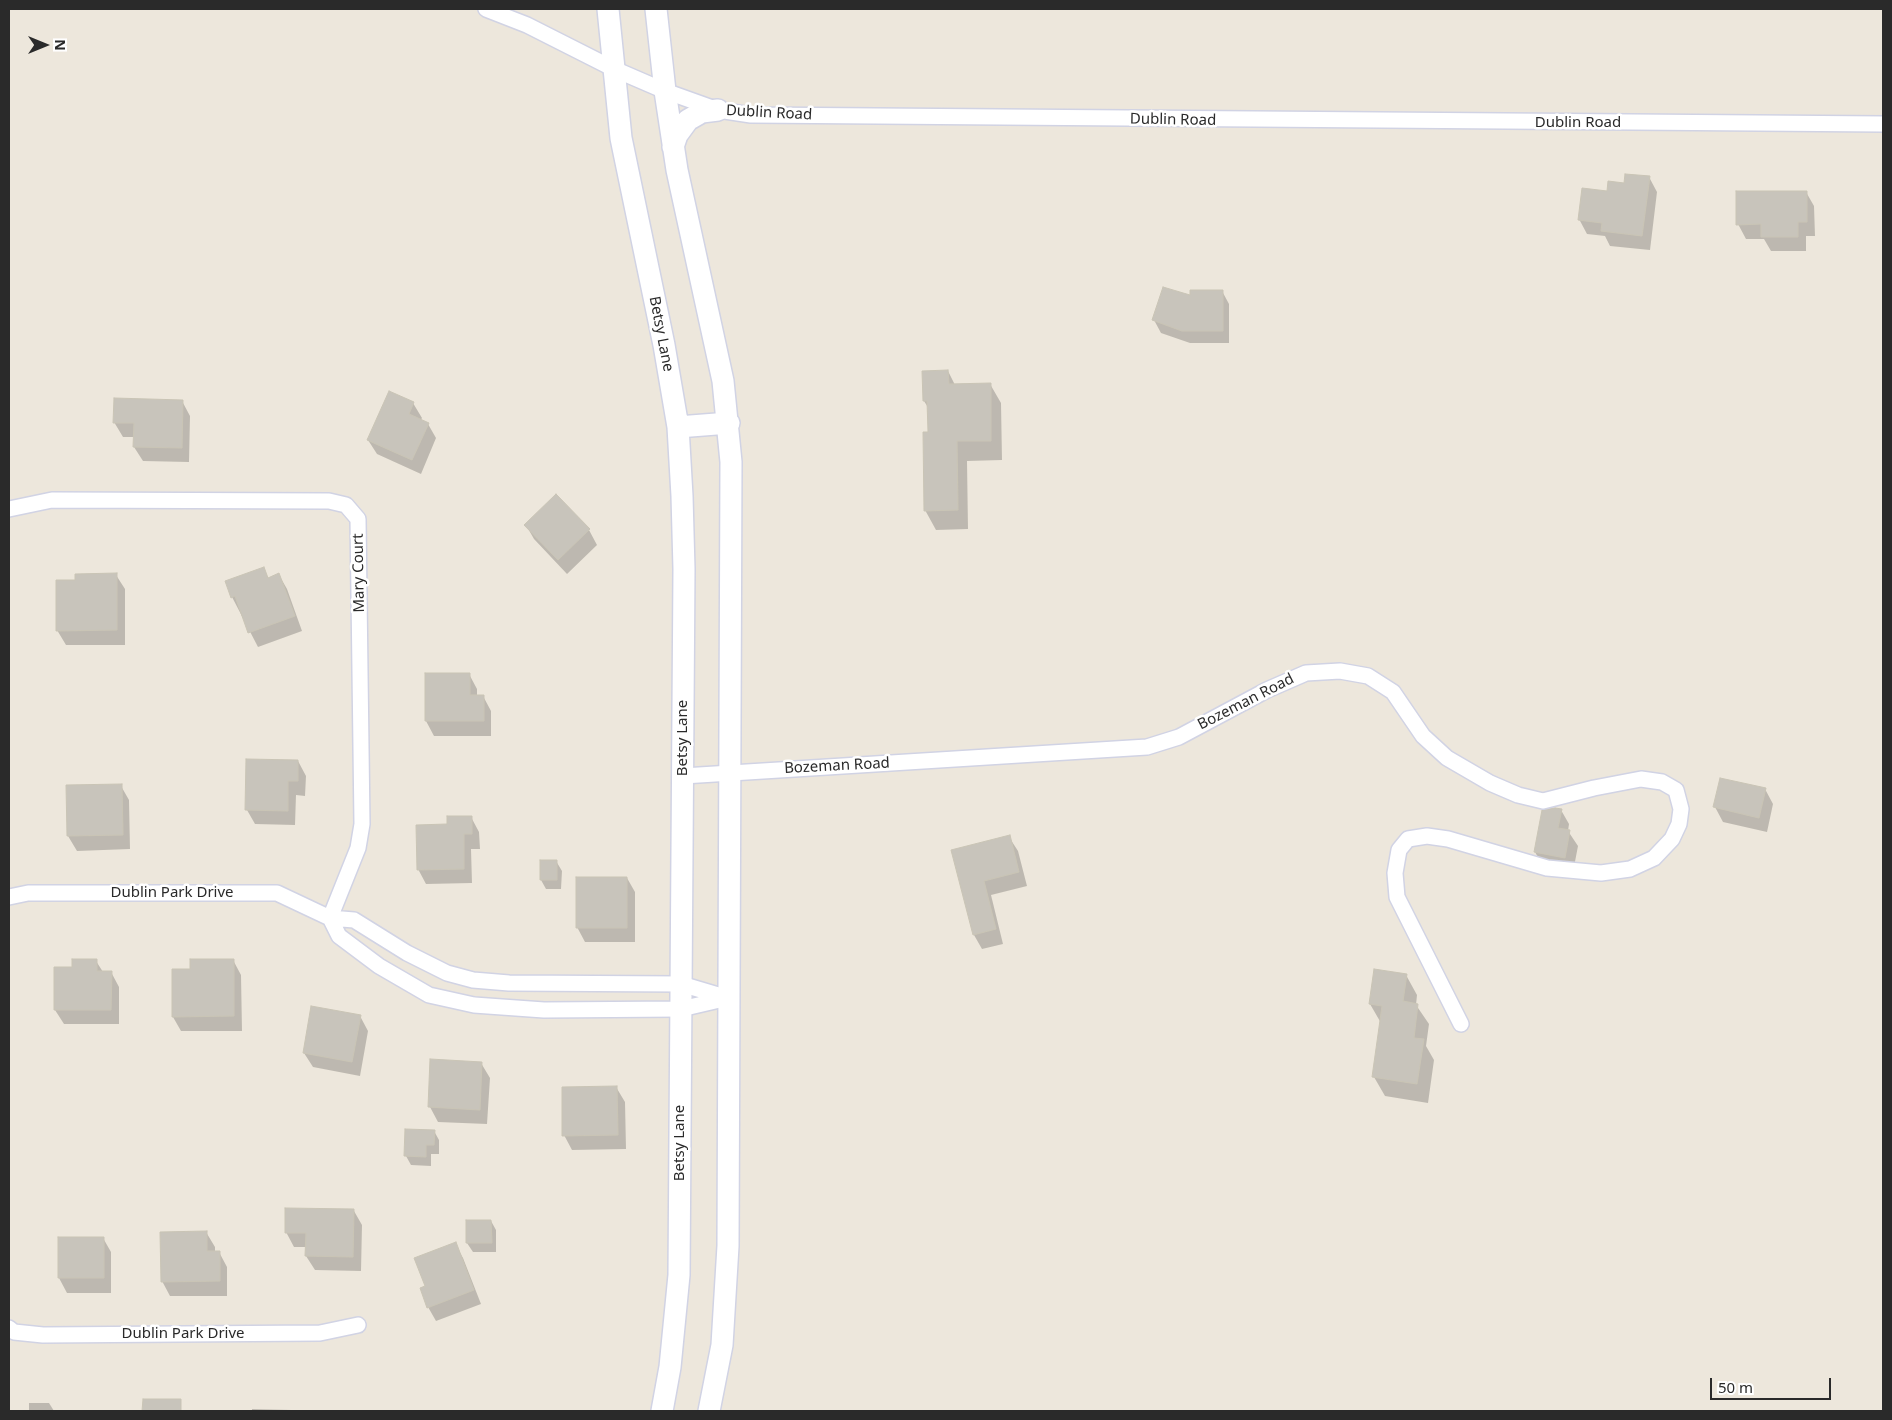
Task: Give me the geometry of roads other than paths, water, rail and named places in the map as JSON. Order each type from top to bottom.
[{"type":"main road","name":"Betsy Lane","points":[[608,9],[621,138],[664,345],[678,427],[684,569],[679,1275],[670,1367],[662,1411]]},
{"type":"main road","points":[[656,9],[673,147],[711,321],[729,423],[732,582],[728,1246],[722,1345],[709,1411]]},
{"type":"main road","points":[[673,147],[677,135],[688,120],[702,112],[718,110]]},
{"type":"main road","points":[[678,427],[729,423]]},
{"type":"street","name":"Dublin Road","points":[[486,9],[527,25],[614,69],[665,91],[718,110],[751,115],[1883,124]]},
{"type":"street","name":"Mary Court","points":[[9,509],[52,500],[329,501],[346,505],[358,519],[362,824],[358,848],[330,918]]},
{"type":"street","name":"Bozeman Road","points":[[683,776],[1147,747],[1179,737],[1267,690],[1306,673],[1340,670],[1368,676],[1393,692],[1423,736],[1447,758],[1490,784],[1518,796],[1543,801],[1594,788],[1641,779],[1662,782],[1676,790],[1681,809],[1672,839],[1654,858],[1630,869],[1601,873],[1547,868],[1448,839],[1427,836],[1408,839],[1399,850],[1395,873],[1397,897],[1461,1024]]},
{"type":"street","name":"Dublin Park Drive","points":[[9,897],[28,894],[270,893],[277,894],[330,918],[354,920],[407,953],[457,976],[510,983],[681,984],[728,998]]},
{"type":"street","points":[[330,918],[339,936],[379,966],[429,995],[474,1005],[544,1010],[681,1009],[728,998]]},
{"type":"street","points":[[448,999],[457,976]]},
{"type":"street","points":[[586,983],[586,1010]]},
{"type":"street","name":"Dublin Park Drive","points":[[9,1328],[14,1332],[43,1334],[320,1333],[358,1325]]}]
